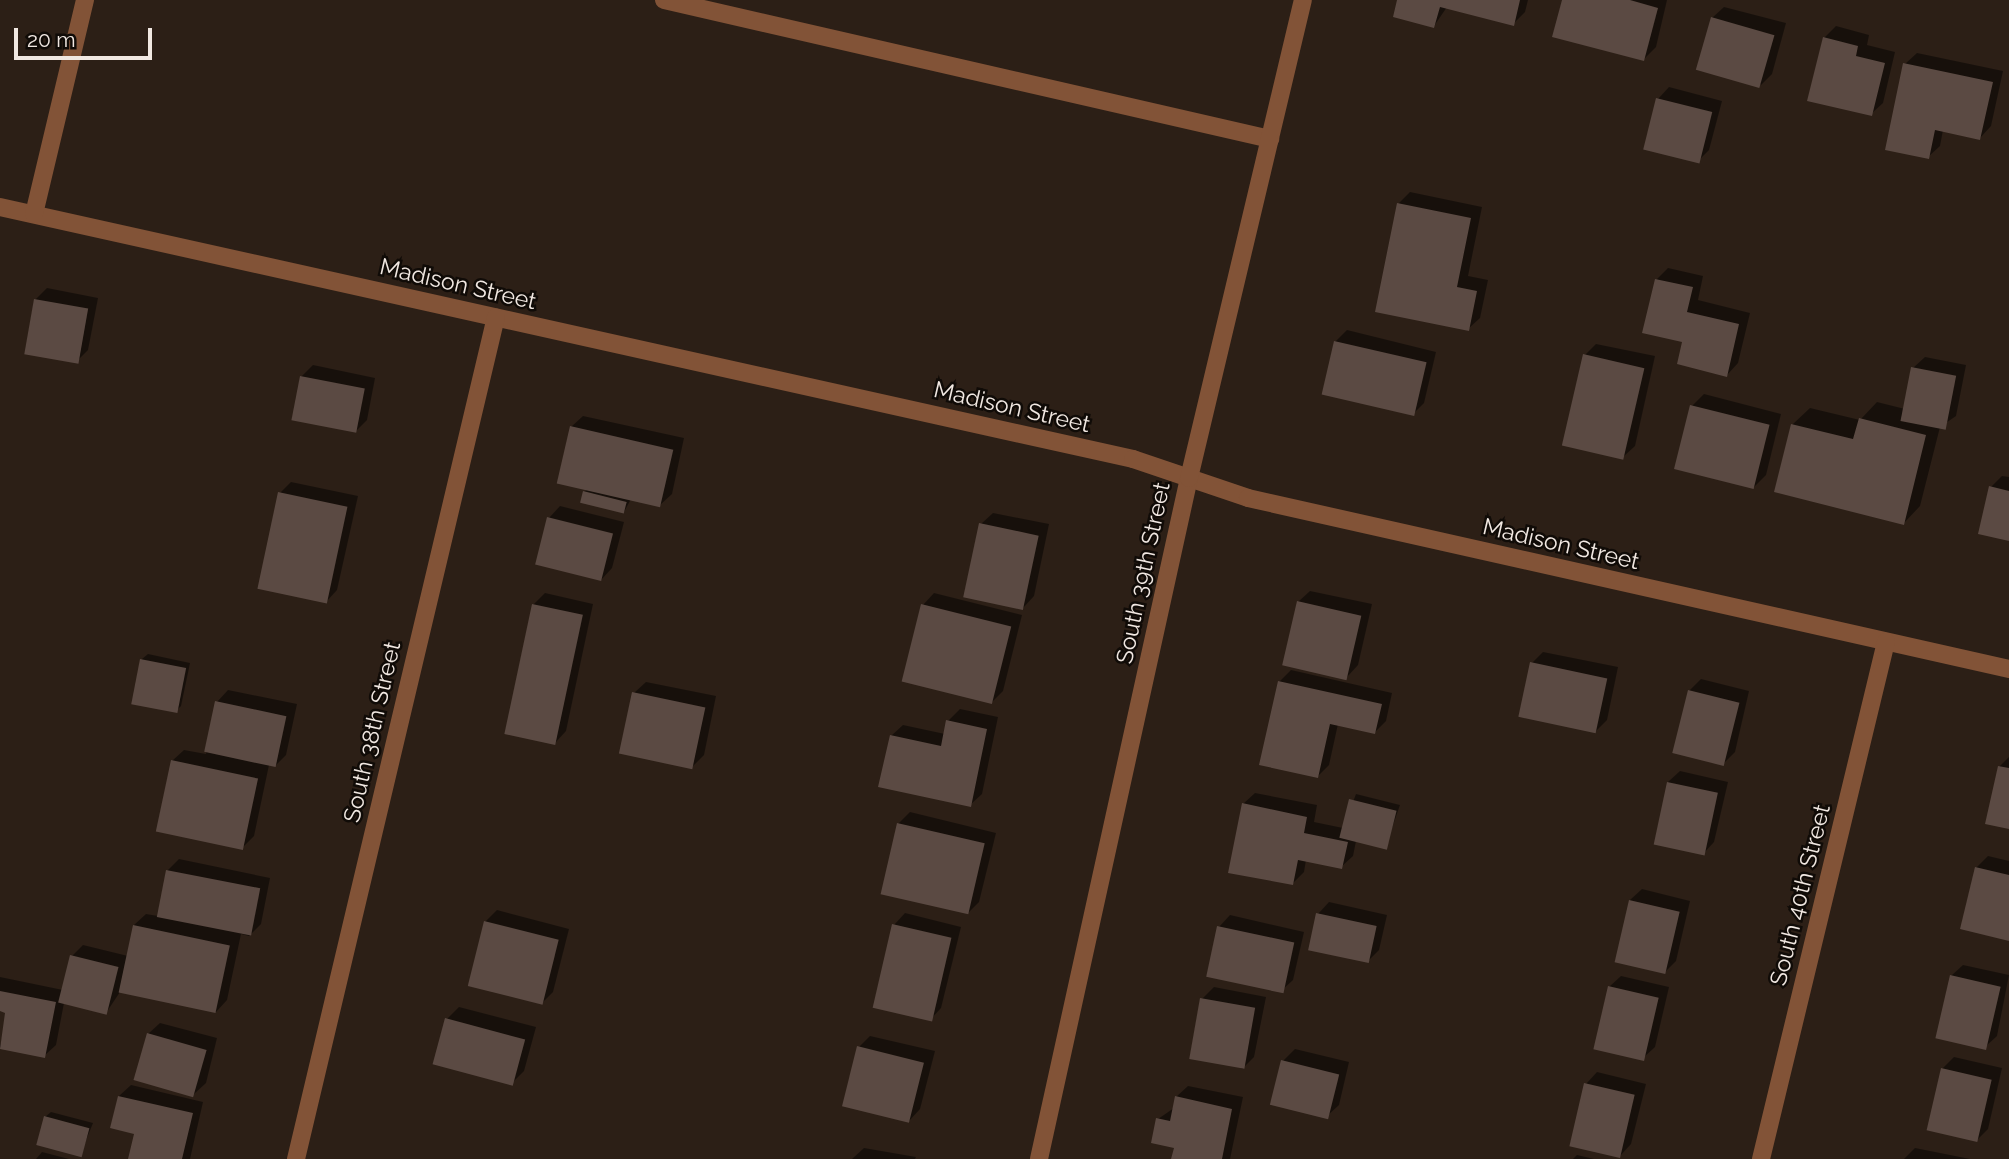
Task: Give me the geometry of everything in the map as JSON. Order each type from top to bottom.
[{"type":"street","points":[[34,214],[85,0]]},
{"type":"street","points":[[664,0],[1270,139]]},
{"type":"street","name":"South 39th Street","points":[[1039,1159],[1189,478],[1303,0]]},
{"type":"street","name":"Madison Street","points":[[0,207],[1119,456],[1248,498],[2009,669]]},
{"type":"street","name":"South 38th Street","points":[[296,1159],[496,317]]},
{"type":"street","name":"South 40th Street","points":[[1761,1159],[1886,642]]},
{"type":"building","points":[[1397,0],[1520,0],[1514,26],[1440,7],[1434,28],[1393,17]]},
{"type":"building","points":[[1562,0],[1630,0],[1658,8],[1644,61],[1552,37]]},
{"type":"building","points":[[1711,17],[1774,35],[1759,88],[1696,70]]},
{"type":"building","points":[[1823,37],[1858,46],[1856,56],[1885,63],[1872,116],[1807,101]]},
{"type":"building","points":[[1903,63],[1993,82],[1980,140],[1935,130],[1929,159],[1885,150]]},
{"type":"building","points":[[1656,98],[1712,112],[1699,163],[1643,149]]},
{"type":"building","points":[[1397,203],[1471,218],[1457,287],[1477,291],[1469,331],[1375,312]]},
{"type":"building","points":[[1655,279],[1693,287],[1687,312],[1739,324],[1727,377],[1677,364],[1682,342],[1642,333]]},
{"type":"building","points":[[34,299],[88,309],[78,364],[24,354]]},
{"type":"building","points":[[1334,341],[1427,362],[1414,416],[1322,395]]},
{"type":"building","points":[[1583,354],[1644,368],[1623,460],[1562,446]]},
{"type":"building","points":[[1911,367],[1956,376],[1946,430],[1901,421]]},
{"type":"building","points":[[300,376],[365,389],[356,433],[291,420]]},
{"type":"building","points":[[1690,405],[1770,425],[1754,489],[1674,469]]},
{"type":"building","points":[[1859,418],[1926,435],[1904,525],[1774,492],[1791,424],[1853,439]]},
{"type":"building","points":[[570,426],[673,450],[660,507],[557,483]]},
{"type":"building","points":[[1989,486],[2009,491],[2009,541],[1978,534]]},
{"type":"building","points":[[583,491],[627,502],[624,514],[580,503]]},
{"type":"building","points":[[278,492],[347,507],[327,604],[257,589]]},
{"type":"building","points":[[547,517],[613,533],[601,581],[535,565]]},
{"type":"building","points":[[979,523],[1039,536],[1023,610],[963,597]]},
{"type":"building","points":[[1297,601],[1361,616],[1346,680],[1282,665]]},
{"type":"building","points":[[532,604],[583,615],[555,745],[504,734]]},
{"type":"building","points":[[921,604],[1011,626],[992,704],[902,682]]},
{"type":"building","points":[[140,659],[186,668],[177,713],[131,704]]},
{"type":"building","points":[[1530,662],[1607,678],[1596,733],[1518,717]]},
{"type":"building","points":[[1278,681],[1382,704],[1375,734],[1330,724],[1318,778],[1259,765]]},
{"type":"building","points":[[1688,690],[1739,703],[1724,766],[1672,753]]},
{"type":"building","points":[[632,692],[705,708],[692,769],[619,754]]},
{"type":"building","points":[[215,701],[286,716],[276,767],[204,752]]},
{"type":"building","points":[[946,720],[987,729],[971,807],[878,787],[890,735],[941,746]]},
{"type":"building","points":[[171,760],[258,779],[243,850],[156,831]]},
{"type":"building","points":[[1998,766],[2009,768],[2009,829],[1985,824]]},
{"type":"building","points":[[1667,782],[1718,793],[1705,855],[1654,845]]},
{"type":"building","points":[[1349,799],[1397,811],[1387,850],[1339,838]]},
{"type":"building","points":[[1242,803],[1307,817],[1304,833],[1348,842],[1342,869],[1298,860],[1293,885],[1228,873]]},
{"type":"building","points":[[897,823],[985,843],[968,914],[881,894]]},
{"type":"building","points":[[1975,867],[2009,875],[2009,941],[1960,929]]},
{"type":"building","points":[[166,870],[260,888],[251,935],[157,917]]},
{"type":"building","points":[[1629,900],[1680,912],[1665,974],[1615,962]]},
{"type":"building","points":[[1316,913],[1377,926],[1369,963],[1308,950]]},
{"type":"building","points":[[484,921],[559,940],[543,1005],[468,986]]},
{"type":"building","points":[[892,924],[951,938],[932,1022],[873,1008]]},
{"type":"building","points":[[133,925],[230,946],[215,1013],[119,992]]},
{"type":"building","points":[[1217,926],[1294,942],[1283,993],[1206,977]]},
{"type":"building","points":[[70,955],[119,967],[107,1015],[58,1003]]},
{"type":"building","points":[[1950,975],[2001,987],[1986,1050],[1935,1038]]},
{"type":"building","points":[[1608,986],[1659,998],[1644,1061],[1593,1049]]},
{"type":"building","points":[[0,991],[56,1002],[45,1058],[0,1049],[5,1013],[0,1011]]},
{"type":"building","points":[[1200,998],[1255,1008],[1244,1069],[1189,1059]]},
{"type":"building","points":[[445,1018],[525,1039],[513,1086],[433,1064]]},
{"type":"building","points":[[147,1033],[207,1050],[193,1097],[133,1080]]},
{"type":"building","points":[[857,1046],[924,1063],[909,1123],[842,1106]]},
{"type":"building","points":[[1281,1060],[1339,1075],[1328,1119],[1270,1105]]},
{"type":"building","points":[[1941,1068],[1992,1080],[1977,1142],[1927,1130]]},
{"type":"building","points":[[1584,1083],[1635,1095],[1620,1158],[1569,1146]]},
{"type":"building","points":[[118,1096],[193,1113],[182,1159],[128,1159],[134,1134],[110,1128]]},
{"type":"building","points":[[1175,1096],[1232,1109],[1222,1159],[1171,1159],[1174,1148],[1151,1143],[1156,1118],[1170,1121]]},
{"type":"building","points":[[44,1116],[89,1128],[82,1157],[36,1145]]}]
